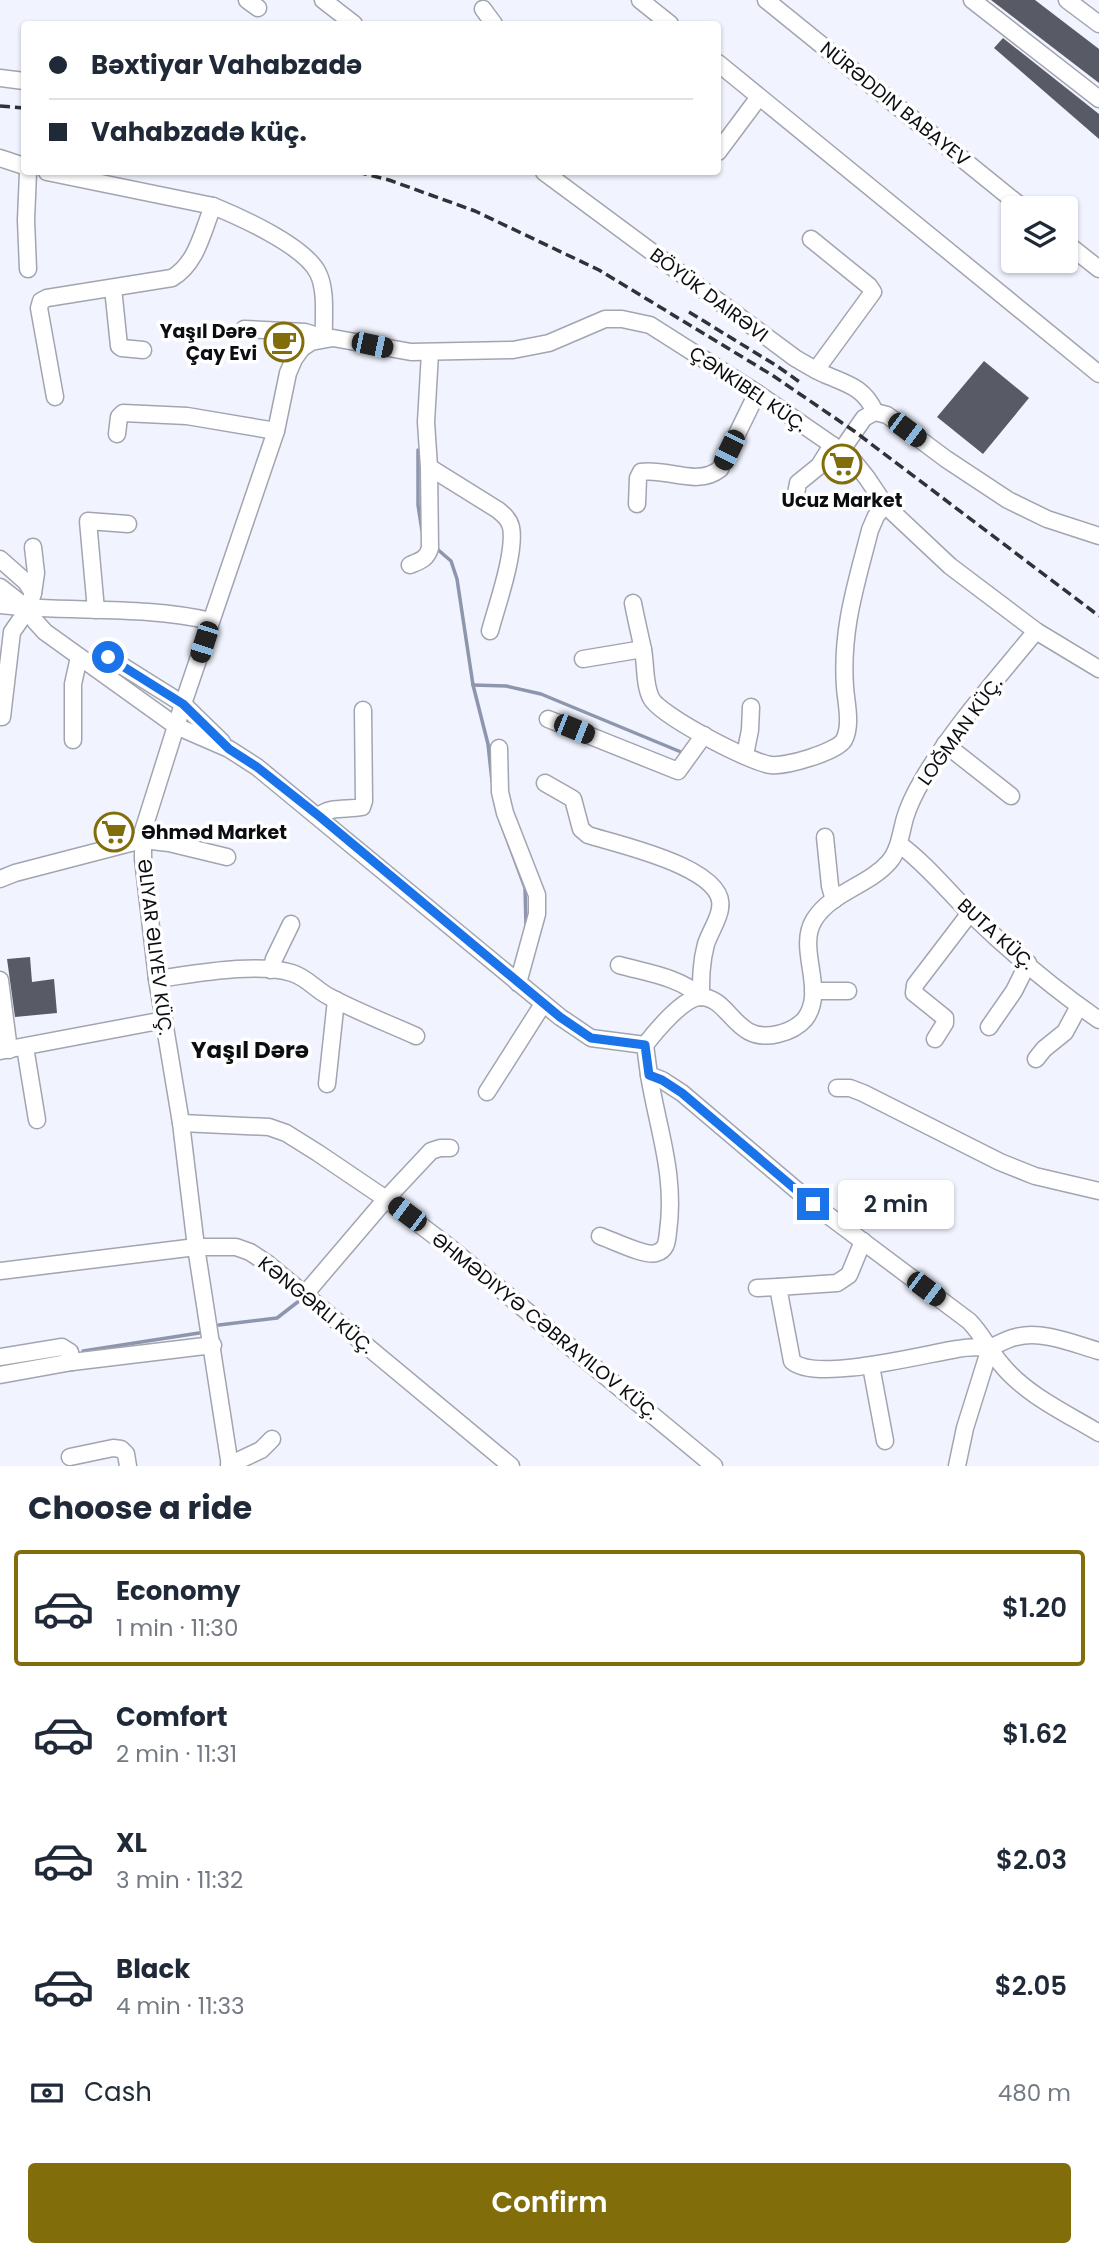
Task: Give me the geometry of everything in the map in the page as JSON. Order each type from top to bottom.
[{"type":"street","points":[[323,0],[350,21]]},
{"type":"street","points":[[640,0],[666,21]]},
{"type":"street","name":"NÜRƏDDIN BABAYEV","points":[[766,0],[1008,196]]},
{"type":"street","points":[[972,0],[1099,99]]},
{"type":"street","points":[[1067,0],[1099,24]]},
{"type":"street","points":[[483,9],[492,21]]},
{"type":"street","points":[[721,65],[1099,374]]},
{"type":"street","points":[[0,78],[21,81]]},
{"type":"street","points":[[721,148],[759,97]]},
{"type":"street","points":[[0,158],[21,165]]},
{"type":"street","points":[[28,175],[28,269]]},
{"type":"street","points":[[62,175],[213,206],[270,233],[310,262],[321,280],[324,338]]},
{"type":"street","name":"BÖYÜK DAIRƏVI","points":[[548,175],[795,358],[816,370],[856,386],[870,401],[874,412]]},
{"type":"street","points":[[55,397],[39,309],[41,301],[172,278],[183,271],[191,261],[213,206]]},
{"type":"street","points":[[811,239],[873,292],[816,370]]},
{"type":"street","points":[[1078,252],[1099,269]]},
{"type":"street","points":[[113,288],[119,346],[143,350]]},
{"type":"street","name":"ÇƏNKIBEL KÜÇ.","points":[[244,329],[305,332],[324,338],[344,338],[430,353],[527,348],[549,343],[597,322],[622,318],[650,325],[757,393],[836,448],[855,463],[885,505],[950,566],[1035,631],[1099,669]]},
{"type":"street","name":"ƏLIYAR ƏLIYEV KÜÇ.","points":[[230,1465],[196,1247],[181,1123],[157,979],[142,840],[145,819],[276,431],[288,373],[294,359],[311,342],[324,338]]},
{"type":"street","points":[[410,565],[423,559],[430,548],[426,422],[430,353]]},
{"type":"street","points":[[637,504],[638,478],[641,472],[701,477],[720,469],[757,393]]},
{"type":"street","points":[[796,494],[798,483],[819,467],[864,418],[874,412],[887,415],[1008,500],[1047,519],[1099,536]]},
{"type":"street","points":[[117,434],[119,417],[123,413],[187,416],[276,431]]},
{"type":"street","points":[[429,467],[498,510],[507,518],[511,527],[509,560],[490,631]]},
{"type":"street","points":[[633,603],[651,698],[658,707],[704,735],[771,765],[785,765],[835,749],[843,743],[847,723],[843,665],[848,619],[870,530],[885,505]]},
{"type":"street","points":[[96,610],[88,521],[128,524]]},
{"type":"street","points":[[2,717],[12,632],[30,601],[36,573],[33,547]]},
{"type":"street","points":[[0,559],[26,582],[35,621],[45,632],[176,726],[229,749],[257,767],[518,983],[591,1038],[645,1045]]},
{"type":"street","points":[[0,587],[30,601]]},
{"type":"street","points":[[0,605],[30,601],[96,610],[166,613],[211,621]]},
{"type":"street","name":"LOĞMAN KÜÇ.","points":[[619,965],[691,988],[701,997],[713,1001],[747,1031],[758,1036],[785,1032],[804,1020],[810,1009],[813,990],[809,932],[820,911],[883,869],[891,860],[899,844],[910,805],[945,744],[1035,631]]},
{"type":"street","points":[[583,659],[643,649]]},
{"type":"street","points":[[73,740],[74,684],[79,657]]},
{"type":"street","points":[[108,657],[183,704],[229,749]]},
{"type":"street","points":[[745,755],[751,708]]},
{"type":"street","points":[[319,816],[332,810],[362,807],[363,710]]},
{"type":"street","points":[[548,719],[678,771],[704,735]]},
{"type":"street","points":[[945,744],[1011,796]]},
{"type":"street","points":[[499,748],[500,792],[505,813],[537,895],[537,914],[518,983]]},
{"type":"street","points":[[545,783],[573,799],[581,829],[588,835],[668,858],[687,868],[720,897],[720,908],[702,963],[701,997],[681,1007],[645,1045]]},
{"type":"street","points":[[825,837],[834,900]]},
{"type":"street","points":[[0,879],[142,840],[169,843],[227,857]]},
{"type":"street","name":"BUTA KÜÇ.","points":[[899,844],[971,913],[1099,1020]]},
{"type":"street","points":[[935,1039],[945,1024],[945,1018],[914,993],[915,985],[971,913]]},
{"type":"street","points":[[271,970],[291,924]]},
{"type":"street","points":[[989,1027],[1014,991],[1028,963]]},
{"type":"street","points":[[157,979],[233,970],[290,972],[336,1000],[416,1036]]},
{"type":"street","points":[[0,979],[11,1049],[37,1120]]},
{"type":"street","points":[[813,990],[848,991]]},
{"type":"street","points":[[327,1084],[336,1000]]},
{"type":"street","points":[[487,1092],[543,1003]]},
{"type":"street","points":[[1036,1059],[1044,1048],[1065,1032],[1079,1006]]},
{"type":"street","points":[[11,1049],[164,1020]]},
{"type":"street","points":[[600,1236],[652,1255],[667,1246],[672,1194],[668,1159],[656,1116],[645,1045]]},
{"type":"street","points":[[649,1075],[682,1093],[813,1204],[969,1321],[982,1333],[1000,1364],[1029,1390],[1099,1433]]},
{"type":"street","points":[[836,1088],[849,1088],[863,1093],[965,1146],[1023,1171],[1099,1191]]},
{"type":"street","points":[[181,1123],[269,1127],[286,1133],[386,1199],[448,1246],[714,1466]]},
{"type":"street","points":[[305,1294],[386,1199],[431,1152],[450,1148]]},
{"type":"street","points":[[757,1288],[837,1283],[849,1275],[863,1241]]},
{"type":"street","name":"KƏNGƏRLI KÜÇ.","points":[[0,1271],[196,1247],[219,1246],[250,1252],[305,1294],[511,1466]]},
{"type":"street","points":[[778,1287],[792,1361],[797,1366],[820,1369],[871,1366],[954,1349],[990,1348],[1016,1337],[1032,1335],[1057,1338],[1099,1351]]},
{"type":"street","points":[[0,1375],[72,1362],[212,1345]]},
{"type":"street","points":[[0,1357],[62,1347],[70,1352],[72,1362]]},
{"type":"street","points":[[957,1466],[965,1428],[990,1348]]},
{"type":"street","points":[[871,1366],[885,1441]]},
{"type":"street","points":[[230,1465],[261,1450],[272,1439]]},
{"type":"street","points":[[70,1457],[113,1448],[121,1449],[126,1454],[128,1466]]},
{"type":"building","points":[[991,0],[1035,0],[1099,49],[1099,83]]},
{"type":"building","points":[[1003,38],[1099,114],[1099,139],[994,48]]},
{"type":"building","points":[[984,361],[1029,398],[983,454],[937,417]]},
{"type":"building","points":[[30,957],[32,982],[54,979],[57,1013],[15,1017],[7,959]]},
{"type":"waterway","points":[[418,450],[418,505],[422,531]]},
{"type":"waterway","points":[[436,548],[451,561],[457,579],[473,685],[488,744],[492,781]]},
{"type":"waterway","points":[[473,685],[506,686],[541,694],[681,752]]},
{"type":"waterway","points":[[501,823],[525,888],[526,926]]},
{"type":"waterway","points":[[219,1325],[277,1318],[299,1301]]},
{"type":"waterway","points":[[83,1351],[199,1333]]},
{"type":"waterway","points":[[0,1366],[51,1357]]},
{"type":"railway","points":[[0,106],[21,108]]},
{"type":"railway","points":[[369,175],[475,211],[599,270],[772,375],[854,431],[1099,616]]},
{"type":"railway","points":[[689,312],[801,383]]},
{"type":"place","name":"Yaşıl Dərə Çay Evi","points":[[284,342]]},
{"type":"place","name":"Ucuz Market","points":[[842,464]]},
{"type":"place","name":"Əhməd Market","points":[[114,832]]},
{"type":"district","name":"Yaşıl Dərə","points":[[250,1050]]},
{"type":"route","points":[[108,657],[183,704],[229,749],[257,767],[319,816],[560,1017],[591,1038],[645,1045],[649,1075],[682,1093],[813,1204]]}]
